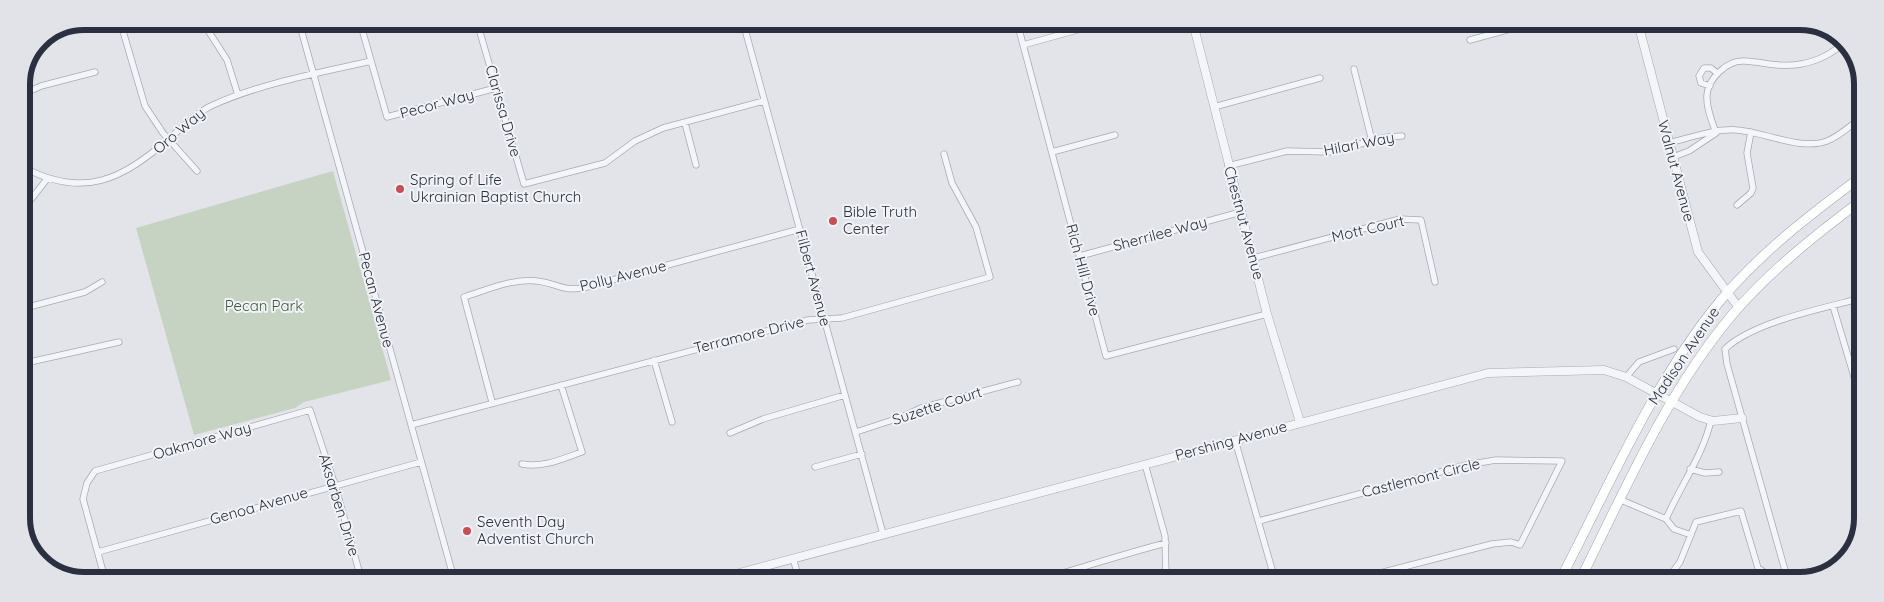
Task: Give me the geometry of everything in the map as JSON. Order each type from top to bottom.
[{"type":"main road","name":"Madison Avenue","points":[[1564,572],[1657,394],[1688,344],[1728,294],[1779,241],[1854,182]]},
{"type":"main road","name":"Madison Avenue","points":[[1584,572],[1671,402],[1694,366],[1739,308],[1799,249],[1854,206]]},
{"type":"street","points":[[123,30],[143,102],[169,139],[198,171]]},
{"type":"street","points":[[208,30],[227,60],[238,95]]},
{"type":"street","name":"Pecan Avenue","points":[[301,30],[452,572]]},
{"type":"street","name":"Pecor Way","points":[[362,30],[387,117],[496,88]]},
{"type":"street","name":"Clarissa Drive","points":[[479,30],[524,184],[605,163],[648,134],[663,128],[764,100]]},
{"type":"street","name":"Filbert Avenue","points":[[745,30],[884,534]]},
{"type":"street","name":"Rich Hill Drive","points":[[1019,30],[1106,356],[1267,314]]},
{"type":"street","points":[[1023,45],[1077,30]]},
{"type":"street","name":"Chestnut Avenue","points":[[1195,30],[1267,314],[1300,422]]},
{"type":"street","points":[[1470,40],[1507,30]]},
{"type":"street","name":"Walnut Avenue","points":[[1640,30],[1698,252],[1739,308]]},
{"type":"street","points":[[1716,133],[1709,114],[1707,95],[1718,73],[1733,63],[1742,60],[1784,66],[1818,60],[1839,46]]},
{"type":"street","name":"Oro Way","points":[[30,170],[47,179],[83,184],[111,179],[140,164],[201,112],[238,95],[371,61]]},
{"type":"street","points":[[1354,68],[1372,141]]},
{"type":"street","points":[[1710,86],[1701,83],[1699,76],[1704,68],[1711,68],[1718,73]]},
{"type":"street","points":[[30,91],[42,86],[95,72]]},
{"type":"street","points":[[1214,107],[1320,78]]},
{"type":"street","points":[[685,123],[696,165]]},
{"type":"street","points":[[1669,143],[1707,132],[1716,133],[1729,130],[1751,132],[1803,143],[1820,143],[1836,136],[1854,123]]},
{"type":"street","points":[[1737,205],[1751,193],[1753,188],[1747,153],[1751,132]]},
{"type":"street","points":[[1673,157],[1689,151],[1716,133]]},
{"type":"street","points":[[1052,152],[1115,135]]},
{"type":"street","name":"Hilari Way","points":[[1228,166],[1287,151],[1322,153],[1402,136]]},
{"type":"street","name":"Terramore Drive","points":[[411,425],[492,402],[808,320],[842,318],[990,276],[976,227],[952,183],[944,154]]},
{"type":"street","points":[[30,203],[47,179]]},
{"type":"street","name":"Sherrilee Way","points":[[1080,256],[1241,212]]},
{"type":"street","name":"Mott Court","points":[[1254,258],[1400,219],[1421,220],[1435,282]]},
{"type":"street","name":"Polly Avenue","points":[[492,402],[464,297],[528,280],[546,282],[562,289],[583,288],[800,229]]},
{"type":"street","points":[[30,307],[85,292],[102,282]]},
{"type":"street","points":[[1785,572],[1727,364],[1725,349],[1735,340],[1756,330],[1854,300]]},
{"type":"street","points":[[1833,306],[1854,376]]},
{"type":"street","points":[[30,362],[119,342]]},
{"type":"street","points":[[1626,377],[1639,362],[1674,349]]},
{"type":"street","points":[[654,360],[672,422]]},
{"type":"street","name":"Pershing Avenue","points":[[742,572],[1488,373],[1596,369],[1626,377],[1690,414],[1711,420],[1742,418]]},
{"type":"street","name":"Suzette Court","points":[[856,432],[902,417],[921,408],[1018,382]]},
{"type":"street","points":[[522,464],[533,466],[547,464],[582,452],[561,385]]},
{"type":"street","points":[[730,433],[763,419],[845,396]]},
{"type":"street","name":"Oakmore Way","points":[[98,552],[83,498],[87,483],[95,471],[310,410]]},
{"type":"street","name":"Aksarben Drive","points":[[310,410],[335,485],[359,571],[355,572]]},
{"type":"street","points":[[1666,519],[1690,469],[1707,441],[1711,420]]},
{"type":"street","points":[[1235,440],[1273,572]]},
{"type":"street","points":[[815,467],[862,454]]},
{"type":"street","name":"Castlemont Circle","points":[[1259,521],[1466,464],[1496,460],[1562,461],[1520,545],[1512,542],[1492,544],[1384,572]]},
{"type":"street","name":"Genoa Avenue","points":[[98,552],[420,462]]},
{"type":"street","points":[[1145,464],[1166,543],[1166,572]]},
{"type":"street","points":[[1690,469],[1705,473],[1719,472]]},
{"type":"street","points":[[1621,500],[1666,519],[1674,529],[1691,535]]},
{"type":"street","points":[[1673,572],[1680,562],[1696,522],[1741,511],[1758,568],[1764,572]]},
{"type":"street","points":[[1068,572],[1094,565],[1116,555],[1166,543]]},
{"type":"street","points":[[98,552],[103,572]]},
{"type":"street","points":[[793,558],[797,572]]},
{"type":"green space","name":"Pecan Park","points":[[333,171],[391,380],[304,402],[295,408],[194,435],[136,228]]},
{"type":"place","name":"Spring of Life Ukrainian Baptist Church","points":[[400,189]]},
{"type":"place","name":"Bible Truth Center","points":[[833,221]]},
{"type":"place","name":"Seventh Day Adventist Church","points":[[467,531]]}]
